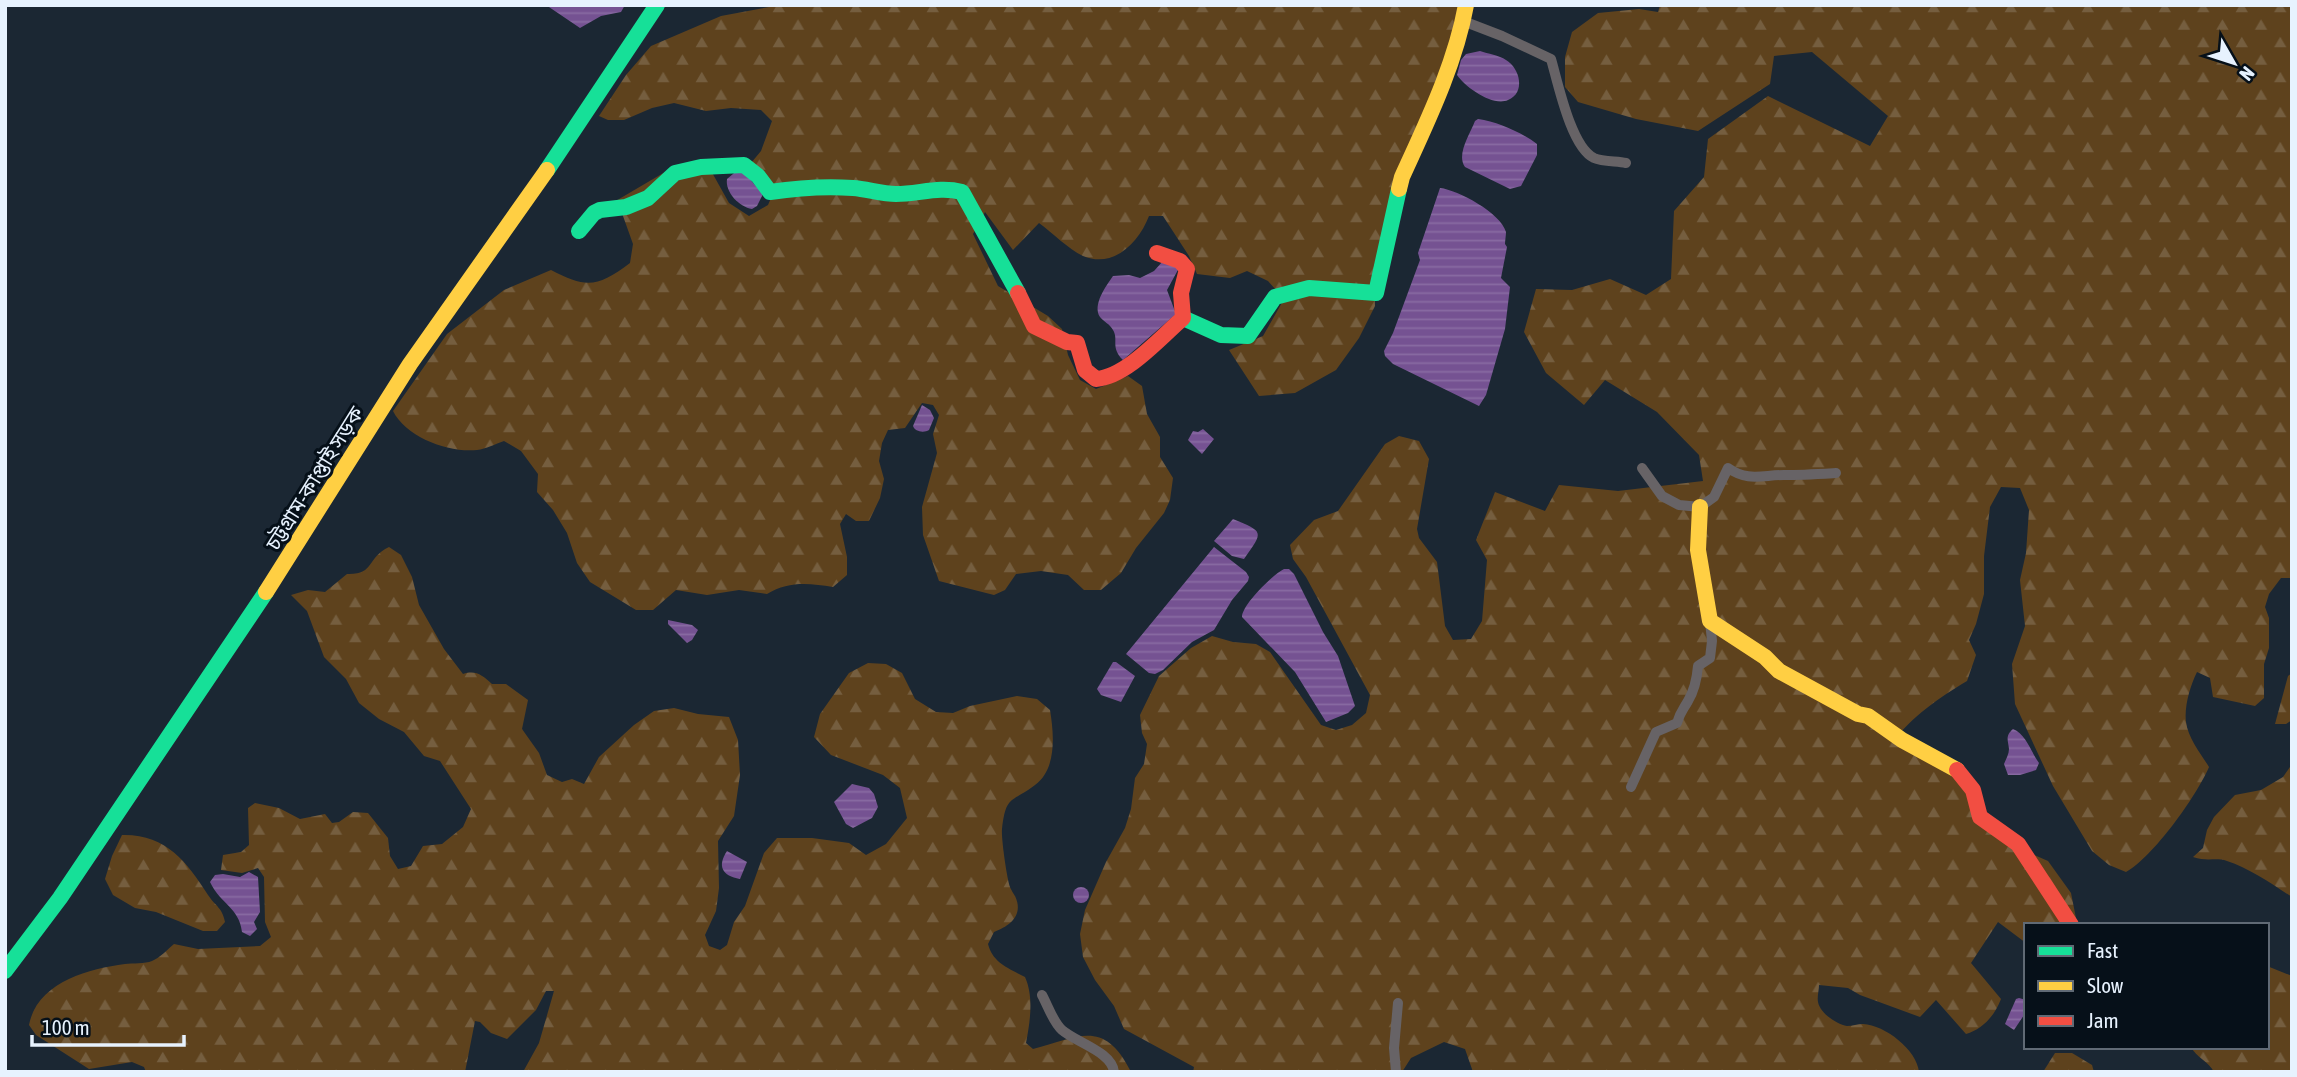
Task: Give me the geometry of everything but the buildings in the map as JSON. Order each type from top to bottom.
[{"type":"street","name":"চট্টগ্রাম-কাপ্তাই সড়ক","points":[[5,971],[60,898],[257,607],[410,364],[527,201],[657,5]]},
{"type":"street","points":[[1183,318],[1222,335],[1248,336],[1275,297],[1309,288],[1376,293],[1402,177],[1434,107],[1465,13],[1502,36],[1551,59],[1570,125],[1580,143],[1593,157],[1626,163]]},
{"type":"street","points":[[579,231],[600,209],[638,204],[675,173],[701,167],[744,165],[758,176],[769,192],[799,188],[854,188],[894,194],[949,189],[962,192],[1006,268],[1034,326],[1066,342],[1077,342],[1086,370],[1096,379],[1108,378],[1135,360],[1183,318]]},
{"type":"street","points":[[1157,253],[1180,261],[1187,268],[1180,299],[1183,318]]},
{"type":"street","points":[[1642,468],[1662,496],[1679,505],[1700,507],[1714,497],[1728,468],[1738,474],[1766,477],[1836,473]]},
{"type":"street","points":[[1631,787],[1656,732],[1677,723],[1680,711],[1688,702],[1699,666],[1710,658],[1710,621],[1696,531],[1700,507]]},
{"type":"street","points":[[1710,621],[1765,657],[1779,671],[1858,714],[1868,716],[1902,740],[1956,768],[1973,790],[1980,817],[2018,844],[2070,923]]},
{"type":"street","points":[[1042,995],[1060,1029],[1087,1048],[1107,1057],[1114,1067],[1114,1072]]},
{"type":"street","points":[[1396,1072],[1394,1048],[1398,1003]]},
{"type":"green space","points":[[780,5],[1462,5],[1374,282],[1375,306],[1359,338],[1336,370],[1295,393],[1259,396],[1229,350],[1263,336],[1284,299],[1268,281],[1247,271],[1230,278],[1197,274],[1189,256],[1163,216],[1149,216],[1139,235],[1124,251],[1105,259],[1094,259],[1077,253],[1039,223],[1013,250],[985,212],[973,234],[998,286],[1048,316],[1062,329],[1068,355],[1080,380],[1096,389],[1128,376],[1142,386],[1147,414],[1160,437],[1160,457],[1173,478],[1170,500],[1164,513],[1136,548],[1121,573],[1101,590],[1084,590],[1068,575],[1041,571],[1016,574],[1005,590],[994,595],[939,581],[923,535],[922,507],[937,453],[933,434],[939,415],[933,405],[922,403],[905,428],[888,430],[882,443],[879,461],[884,479],[880,498],[869,521],[856,521],[846,514],[840,524],[847,557],[847,575],[833,587],[799,584],[767,594],[739,590],[707,595],[676,590],[653,610],[636,610],[590,582],[577,563],[567,533],[553,510],[537,492],[538,474],[521,451],[504,441],[477,450],[441,446],[418,436],[399,420],[393,411],[447,334],[504,290],[551,270],[574,280],[592,283],[609,277],[630,263],[633,244],[623,216],[614,202],[665,172],[705,160],[729,203],[749,216],[768,205],[771,198],[751,163],[761,151],[772,121],[761,110],[731,108],[706,111],[674,103],[652,108],[624,120],[608,120],[599,116],[626,75],[651,46],[721,16]]},
{"type":"green space","points":[[1660,5],[2292,5],[2292,578],[2281,578],[2269,594],[2265,607],[2269,618],[2269,648],[2264,664],[2264,698],[2255,706],[2213,697],[2210,678],[2197,672],[2188,697],[2186,722],[2192,740],[2209,767],[2184,809],[2149,853],[2126,872],[2109,865],[2092,851],[2053,786],[2015,704],[2012,664],[2025,626],[2020,580],[2026,553],[2029,510],[2020,488],[2001,487],[1990,507],[1984,556],[1984,594],[1969,640],[1976,655],[1967,681],[1927,708],[1908,724],[1893,742],[1949,768],[2009,844],[2048,861],[2071,893],[2076,918],[2074,923],[2024,923],[2024,942],[1998,922],[1971,963],[2001,999],[1988,1021],[1966,1034],[1936,1000],[1920,1017],[1848,988],[1819,985],[1818,1002],[1829,1017],[1843,1025],[1872,1025],[1890,1034],[1906,1047],[1919,1072],[1473,1072],[1465,1049],[1444,1042],[1411,1058],[1402,1072],[1193,1072],[1194,1067],[1124,1029],[1114,1006],[1095,980],[1083,957],[1080,934],[1085,910],[1106,862],[1125,828],[1131,809],[1135,778],[1144,764],[1147,744],[1142,733],[1140,715],[1159,676],[1191,648],[1212,636],[1233,642],[1256,644],[1270,652],[1321,725],[1336,730],[1352,725],[1366,713],[1370,695],[1306,577],[1293,559],[1290,545],[1314,520],[1338,511],[1385,444],[1399,436],[1419,441],[1429,459],[1417,529],[1419,538],[1437,562],[1445,626],[1453,640],[1471,639],[1482,621],[1487,560],[1476,540],[1495,492],[1545,511],[1559,485],[1618,491],[1703,481],[1699,455],[1657,412],[1605,380],[1584,405],[1546,373],[1524,332],[1536,289],[1572,290],[1610,279],[1646,295],[1671,279],[1674,211],[1704,177],[1708,139],[1768,96],[1870,146],[1888,116],[1812,52],[1774,56],[1770,84],[1698,131],[1636,119],[1578,102],[1565,87],[1565,57],[1572,32],[1598,13],[1639,9],[1658,12]]},
{"type":"green space","points":[[389,547],[401,555],[412,577],[419,605],[444,649],[463,674],[475,673],[492,684],[506,684],[528,700],[522,729],[539,753],[547,775],[562,782],[572,779],[584,784],[599,757],[654,711],[674,708],[729,717],[738,740],[740,775],[734,816],[718,841],[719,888],[716,911],[705,935],[709,946],[720,950],[727,945],[734,922],[745,906],[764,853],[777,838],[812,838],[849,843],[866,855],[886,844],[907,818],[900,788],[883,775],[831,755],[814,737],[820,714],[849,673],[868,663],[886,664],[902,673],[915,699],[936,712],[953,713],[970,706],[1017,696],[1037,699],[1050,710],[1053,740],[1050,761],[1042,778],[1011,801],[1005,810],[1003,849],[1010,888],[1018,909],[1014,919],[994,932],[988,944],[997,960],[1025,977],[1030,1001],[1026,1043],[1033,1049],[1077,1037],[1100,1038],[1111,1044],[1131,1072],[523,1072],[539,1043],[554,991],[546,991],[536,1010],[507,1039],[491,1033],[480,1022],[475,1021],[465,1072],[146,1072],[144,1067],[132,1062],[89,1069],[36,1035],[29,1025],[42,998],[80,974],[110,966],[149,962],[174,944],[198,949],[260,946],[271,937],[265,922],[264,877],[258,868],[242,873],[221,870],[223,855],[241,852],[249,845],[248,808],[255,803],[279,808],[300,819],[325,814],[332,823],[339,822],[353,812],[368,813],[388,838],[390,856],[398,869],[411,866],[423,846],[442,844],[463,827],[471,809],[440,761],[424,756],[404,732],[379,719],[359,703],[346,679],[324,657],[307,611],[291,595],[308,590],[325,592],[347,574],[356,574],[367,569],[382,551]]},
{"type":"green space","points":[[2292,673],[2292,720],[2286,724],[2275,724],[2288,676]]},
{"type":"green space","points":[[2292,764],[2292,897],[2235,864],[2193,857],[2203,848],[2207,830],[2214,817],[2235,795],[2261,790],[2283,777]]},
{"type":"green space","points":[[122,835],[151,839],[183,861],[222,913],[225,922],[217,931],[203,931],[156,912],[135,908],[113,895],[105,879]]},
{"type":"green space","points":[[2269,967],[2292,976],[2292,1072],[2214,1072],[2192,1049],[2269,1049]]},
{"type":"green space","points":[[2055,1053],[2072,1053],[2092,1065],[2094,1072],[2043,1072]]},
{"type":"shaded area","points":[[546,5],[625,5],[621,12],[601,16],[580,28]]},
{"type":"shaded area","points":[[1480,51],[1503,58],[1515,69],[1519,86],[1514,97],[1502,101],[1487,98],[1466,85],[1457,75],[1461,60],[1466,54]]},
{"type":"shaded area","points":[[1478,119],[1509,128],[1537,144],[1537,155],[1521,186],[1510,189],[1465,167],[1463,151]]},
{"type":"shaded area","points":[[740,168],[763,194],[757,206],[752,209],[738,202],[728,189],[727,179]]},
{"type":"shaded area","points":[[1440,188],[1457,193],[1488,210],[1506,232],[1507,247],[1501,278],[1510,287],[1505,329],[1486,395],[1479,406],[1393,364],[1384,351],[1420,260],[1418,253]]},
{"type":"shaded area","points":[[1163,261],[1179,268],[1167,290],[1176,314],[1123,360],[1117,351],[1113,330],[1098,312],[1101,296],[1113,276],[1129,275],[1140,278],[1154,271]]},
{"type":"shaded area","points":[[922,405],[930,410],[934,418],[929,430],[922,432],[913,426]]},
{"type":"shaded area","points":[[1203,429],[1214,439],[1202,454],[1188,440],[1193,431]]},
{"type":"shaded area","points":[[1233,519],[1258,533],[1244,559],[1232,556],[1214,541]]},
{"type":"shaded area","points":[[1214,547],[1246,572],[1248,581],[1232,600],[1214,630],[1192,642],[1163,670],[1155,674],[1149,673],[1126,654]]},
{"type":"shaded area","points":[[1284,569],[1289,569],[1294,574],[1338,656],[1355,706],[1348,713],[1326,722],[1295,672],[1242,617],[1258,591]]},
{"type":"shaded area","points":[[668,620],[692,625],[698,630],[687,643],[668,624]]},
{"type":"shaded area","points":[[1113,662],[1135,676],[1121,702],[1101,695],[1097,689]]},
{"type":"shaded area","points":[[2013,729],[2025,739],[2039,763],[2036,770],[2020,775],[2008,775],[2004,764],[2009,751],[2008,736]]},
{"type":"shaded area","points":[[852,784],[869,788],[878,807],[872,818],[853,828],[846,824],[834,802]]},
{"type":"shaded area","points":[[727,851],[747,862],[740,879],[723,870],[722,861]]},
{"type":"shaded area","points":[[249,872],[258,877],[260,912],[254,922],[257,929],[250,936],[242,932],[237,917],[210,882],[215,875],[240,877]]},
{"type":"shaded area","points":[[1078,887],[1084,887],[1089,895],[1087,901],[1078,903],[1073,898],[1073,892]]},
{"type":"shaded area","points":[[2016,999],[2024,999],[2024,1015],[2014,1030],[2005,1024]]},
{"type":"traffic: fast","points":[[547,170],[657,5]]},
{"type":"traffic: fast","points":[[579,231],[594,213],[626,207],[648,198],[675,173],[701,167],[744,165],[758,176],[770,192],[832,187],[896,194],[954,190],[962,192],[1018,293]]},
{"type":"traffic: fast","points":[[1183,318],[1221,335],[1248,336],[1275,297],[1309,288],[1376,293],[1399,189]]},
{"type":"traffic: fast","points":[[5,971],[60,898],[266,592]]},
{"type":"traffic: slow","points":[[1399,189],[1448,71],[1466,5]]},
{"type":"traffic: slow","points":[[266,592],[410,364],[547,170]]},
{"type":"traffic: slow","points":[[1700,507],[1698,550],[1710,621],[1765,657],[1779,671],[1858,714],[1868,716],[1902,740],[1957,770]]},
{"type":"traffic: jam","points":[[1018,293],[1034,326],[1067,342],[1077,343],[1085,370],[1096,379],[1107,377],[1131,364],[1183,318],[1181,293],[1187,269],[1180,261],[1157,253]]},
{"type":"traffic: jam","points":[[1957,770],[1973,790],[1980,817],[2018,844],[2070,923]]}]
